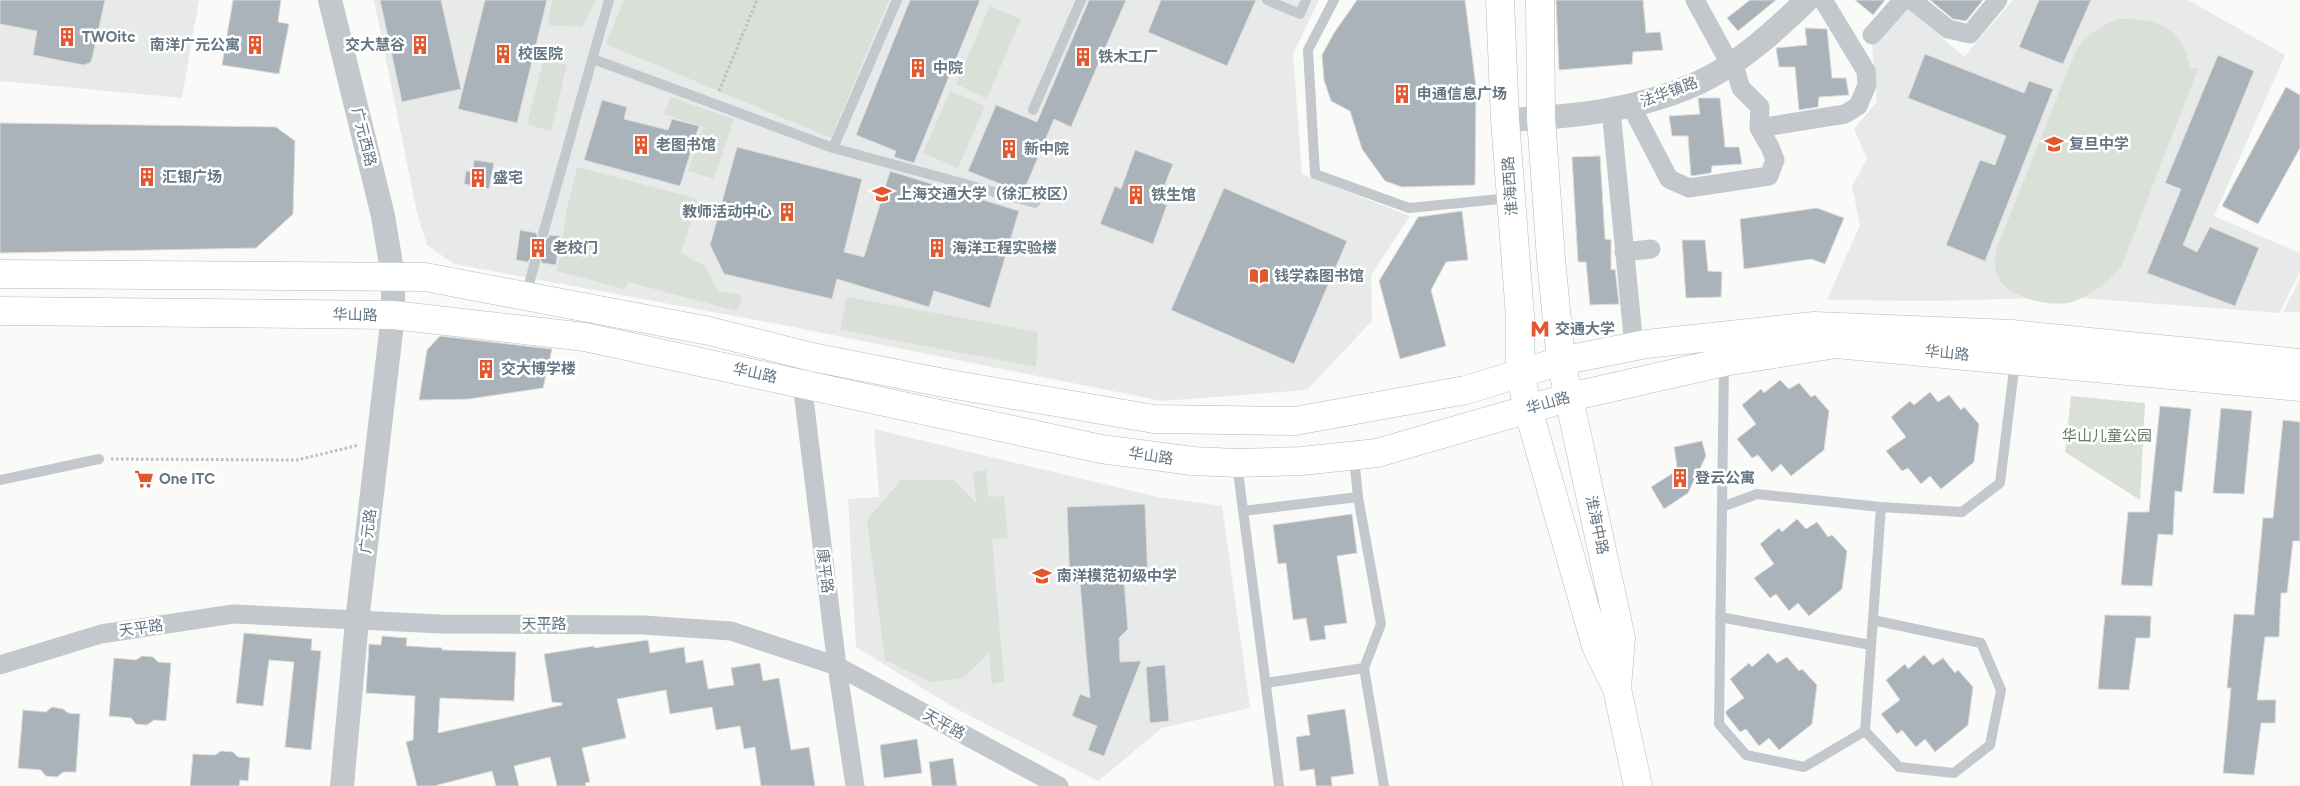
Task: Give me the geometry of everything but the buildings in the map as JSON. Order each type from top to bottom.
[{"type":"main road","name":"淮海西路","points":[[1500,0],[1505,120],[1520,316],[1520,372]]},
{"type":"main road","points":[[1540,0],[1541,118],[1551,259],[1561,361]]},
{"type":"main road","name":"华山路","points":[[0,274],[425,277],[710,331],[807,355],[944,383],[1154,419],[1294,421],[1466,390],[1561,361],[1634,347],[1814,326],[2012,334],[2300,363]]},
{"type":"main road","name":"华山路","points":[[0,311],[393,315],[585,337],[1101,449],[1176,460],[1237,463],[1377,453],[1570,397],[1724,362],[1836,344],[2300,387]]},
{"type":"main road","name":"淮海中路","points":[[1561,361],[1621,638],[1617,689]]},
{"type":"main road","name":"淮海中路","points":[[1520,372],[1528,409],[1596,646],[1617,689],[1638,786]]},
{"type":"street","name":"广元西路","points":[[330,0],[383,216],[393,276]]},
{"type":"street","name":"法华镇路","points":[[1505,120],[1559,118],[1621,108],[1660,98],[1700,82],[1732,63],[1777,29],[1807,0]]},
{"type":"street","points":[[1759,128],[1845,114],[1858,106],[1868,85],[1866,71],[1823,0]]},
{"type":"street","points":[[1872,35],[1903,0]]},
{"type":"street","points":[[1912,0],[1948,29],[1970,34],[1998,0]]},
{"type":"street","points":[[1621,108],[1669,180],[1689,188],[1769,176],[1775,160],[1759,128],[1760,107],[1741,88],[1732,63],[1701,2]]},
{"type":"street","points":[[1621,108],[1624,252],[1634,347]]},
{"type":"street","points":[[1624,252],[1651,249]]},
{"type":"street","name":"广元路","points":[[342,786],[357,622],[393,315],[393,276]]},
{"type":"street","name":"康平路","points":[[807,355],[802,384],[855,786]]},
{"type":"street","name":"天平路","points":[[0,665],[100,634],[233,614],[357,622],[643,624],[732,631],[838,666],[1059,786]]},
{"type":"lane","points":[[543,234],[609,0]]},
{"type":"lane","points":[[834,148],[897,0]]},
{"type":"lane","points":[[1033,110],[1081,0]]},
{"type":"lane","points":[[1267,0],[1300,14],[1306,0]]},
{"type":"lane","points":[[1334,0],[1308,50],[1315,174],[1409,208],[1511,198]]},
{"type":"lane","points":[[593,58],[834,148],[1036,203]]},
{"type":"lane","points":[[525,296],[535,262]]},
{"type":"lane","points":[[1722,507],[1757,494],[1881,508],[1962,512],[2000,483],[2015,360]]},
{"type":"lane","points":[[1724,362],[1719,724],[1746,755],[1804,767],[1865,731]]},
{"type":"lane","points":[[1354,456],[1358,497],[1381,624],[1364,668],[1384,786]]},
{"type":"lane","points":[[0,480],[99,459]]},
{"type":"lane","points":[[1237,463],[1279,786]]},
{"type":"lane","points":[[1243,511],[1358,497]]},
{"type":"lane","points":[[1873,620],[1981,643],[2001,690],[1990,745],[1954,773],[1899,767],[1865,731],[1881,508]]},
{"type":"lane","points":[[1720,617],[1871,645]]},
{"type":"lane","points":[[1266,683],[1364,668]]},
{"type":"path","points":[[719,91],[757,0]]},
{"type":"path","points":[[99,459],[297,460],[379,440]]},
{"type":"shaded area","points":[[0,0],[199,0],[182,98],[0,81]]},
{"type":"shaded area","name":"上海交通大学（徐汇校区）","points":[[374,0],[1319,0],[1293,54],[1302,174],[1410,216],[1371,275],[1372,321],[1307,390],[1162,401],[778,324],[454,264],[427,245],[417,213]]},
{"type":"shaded area","name":"复旦中学","points":[[2013,0],[2188,0],[2285,55],[2214,216],[2300,253],[2300,272],[2279,313],[2067,297],[1936,301],[1827,300],[1860,225],[1852,186],[1867,159],[1854,129],[1877,102],[1872,44],[1907,6],[1964,57]]},
{"type":"shaded area","points":[[2300,279],[2300,312],[2283,312]]},
{"type":"shaded area","name":"南洋模范初级中学","points":[[874,429],[1158,497],[1222,506],[1250,708],[1162,728],[1098,781],[953,707],[856,647],[848,499],[879,497]]},
{"type":"green space","points":[[552,0],[596,0],[582,27],[548,25]]},
{"type":"green space","points":[[624,0],[889,0],[831,138],[606,44]]},
{"type":"green space","points":[[990,6],[1021,19],[987,98],[956,84]]},
{"type":"green space","points":[[2122,19],[2136,19],[2160,24],[2177,37],[2183,46],[2191,71],[2194,67],[2198,69],[2121,267],[2100,287],[2075,301],[2056,304],[2021,296],[2011,291],[1998,277],[1995,261],[1996,250],[2078,46],[2098,29]]},
{"type":"green space","points":[[544,59],[567,65],[551,131],[527,124]]},
{"type":"green space","points":[[950,91],[985,106],[958,168],[923,153]]},
{"type":"green space","points":[[670,97],[734,119],[714,179],[688,171],[703,127],[664,114]]},
{"type":"green space","points":[[577,167],[698,199],[681,253],[706,267],[718,292],[740,294],[742,299],[737,311],[628,282],[625,289],[557,271],[567,209]]},
{"type":"green space","points":[[847,297],[1038,332],[1036,367],[840,330]]},
{"type":"green space","name":"华山儿童公园","points":[[2071,396],[2145,403],[2140,500],[2065,452]]},
{"type":"green space","points":[[986,470],[988,497],[1004,496],[1008,538],[992,539],[1004,681],[992,684],[989,653],[963,678],[931,682],[885,660],[867,520],[901,480],[954,480],[976,503],[973,472]]},
{"type":"place","name":"TWOitc","points":[[67,37]]},
{"type":"place","name":"南洋广元公寓","points":[[255,45]]},
{"type":"place","name":"交大慧谷","points":[[420,45]]},
{"type":"place","name":"校医院","points":[[503,54]]},
{"type":"place","name":"铁木工厂","points":[[1083,57]]},
{"type":"place","name":"中院","points":[[918,68]]},
{"type":"place","name":"申通信息广场","points":[[1402,94]]},
{"type":"place","name":"复旦中学","points":[[2054,144]]},
{"type":"place","name":"老图书馆","points":[[641,145]]},
{"type":"place","name":"新中院","points":[[1009,149]]},
{"type":"place","name":"汇银广场","points":[[147,177]]},
{"type":"place","name":"盛宅","points":[[478,178]]},
{"type":"place","name":"上海交通大学（徐汇校区）","points":[[882,194]]},
{"type":"place","name":"铁生馆","points":[[1136,195]]},
{"type":"place","name":"教师活动中心","points":[[787,212]]},
{"type":"place","name":"老校门","points":[[538,248]]},
{"type":"place","name":"海洋工程实验楼","points":[[937,248]]},
{"type":"place","name":"钱学森图书馆","points":[[1259,276]]},
{"type":"place","name":"交通大学","points":[[1540,329]]},
{"type":"place","name":"交大博学楼","points":[[486,369]]},
{"type":"place","name":"登云公寓","points":[[1680,478]]},
{"type":"place","name":"One ITC","points":[[144,479]]},
{"type":"place","name":"南洋模范初级中学","points":[[1042,576]]}]
